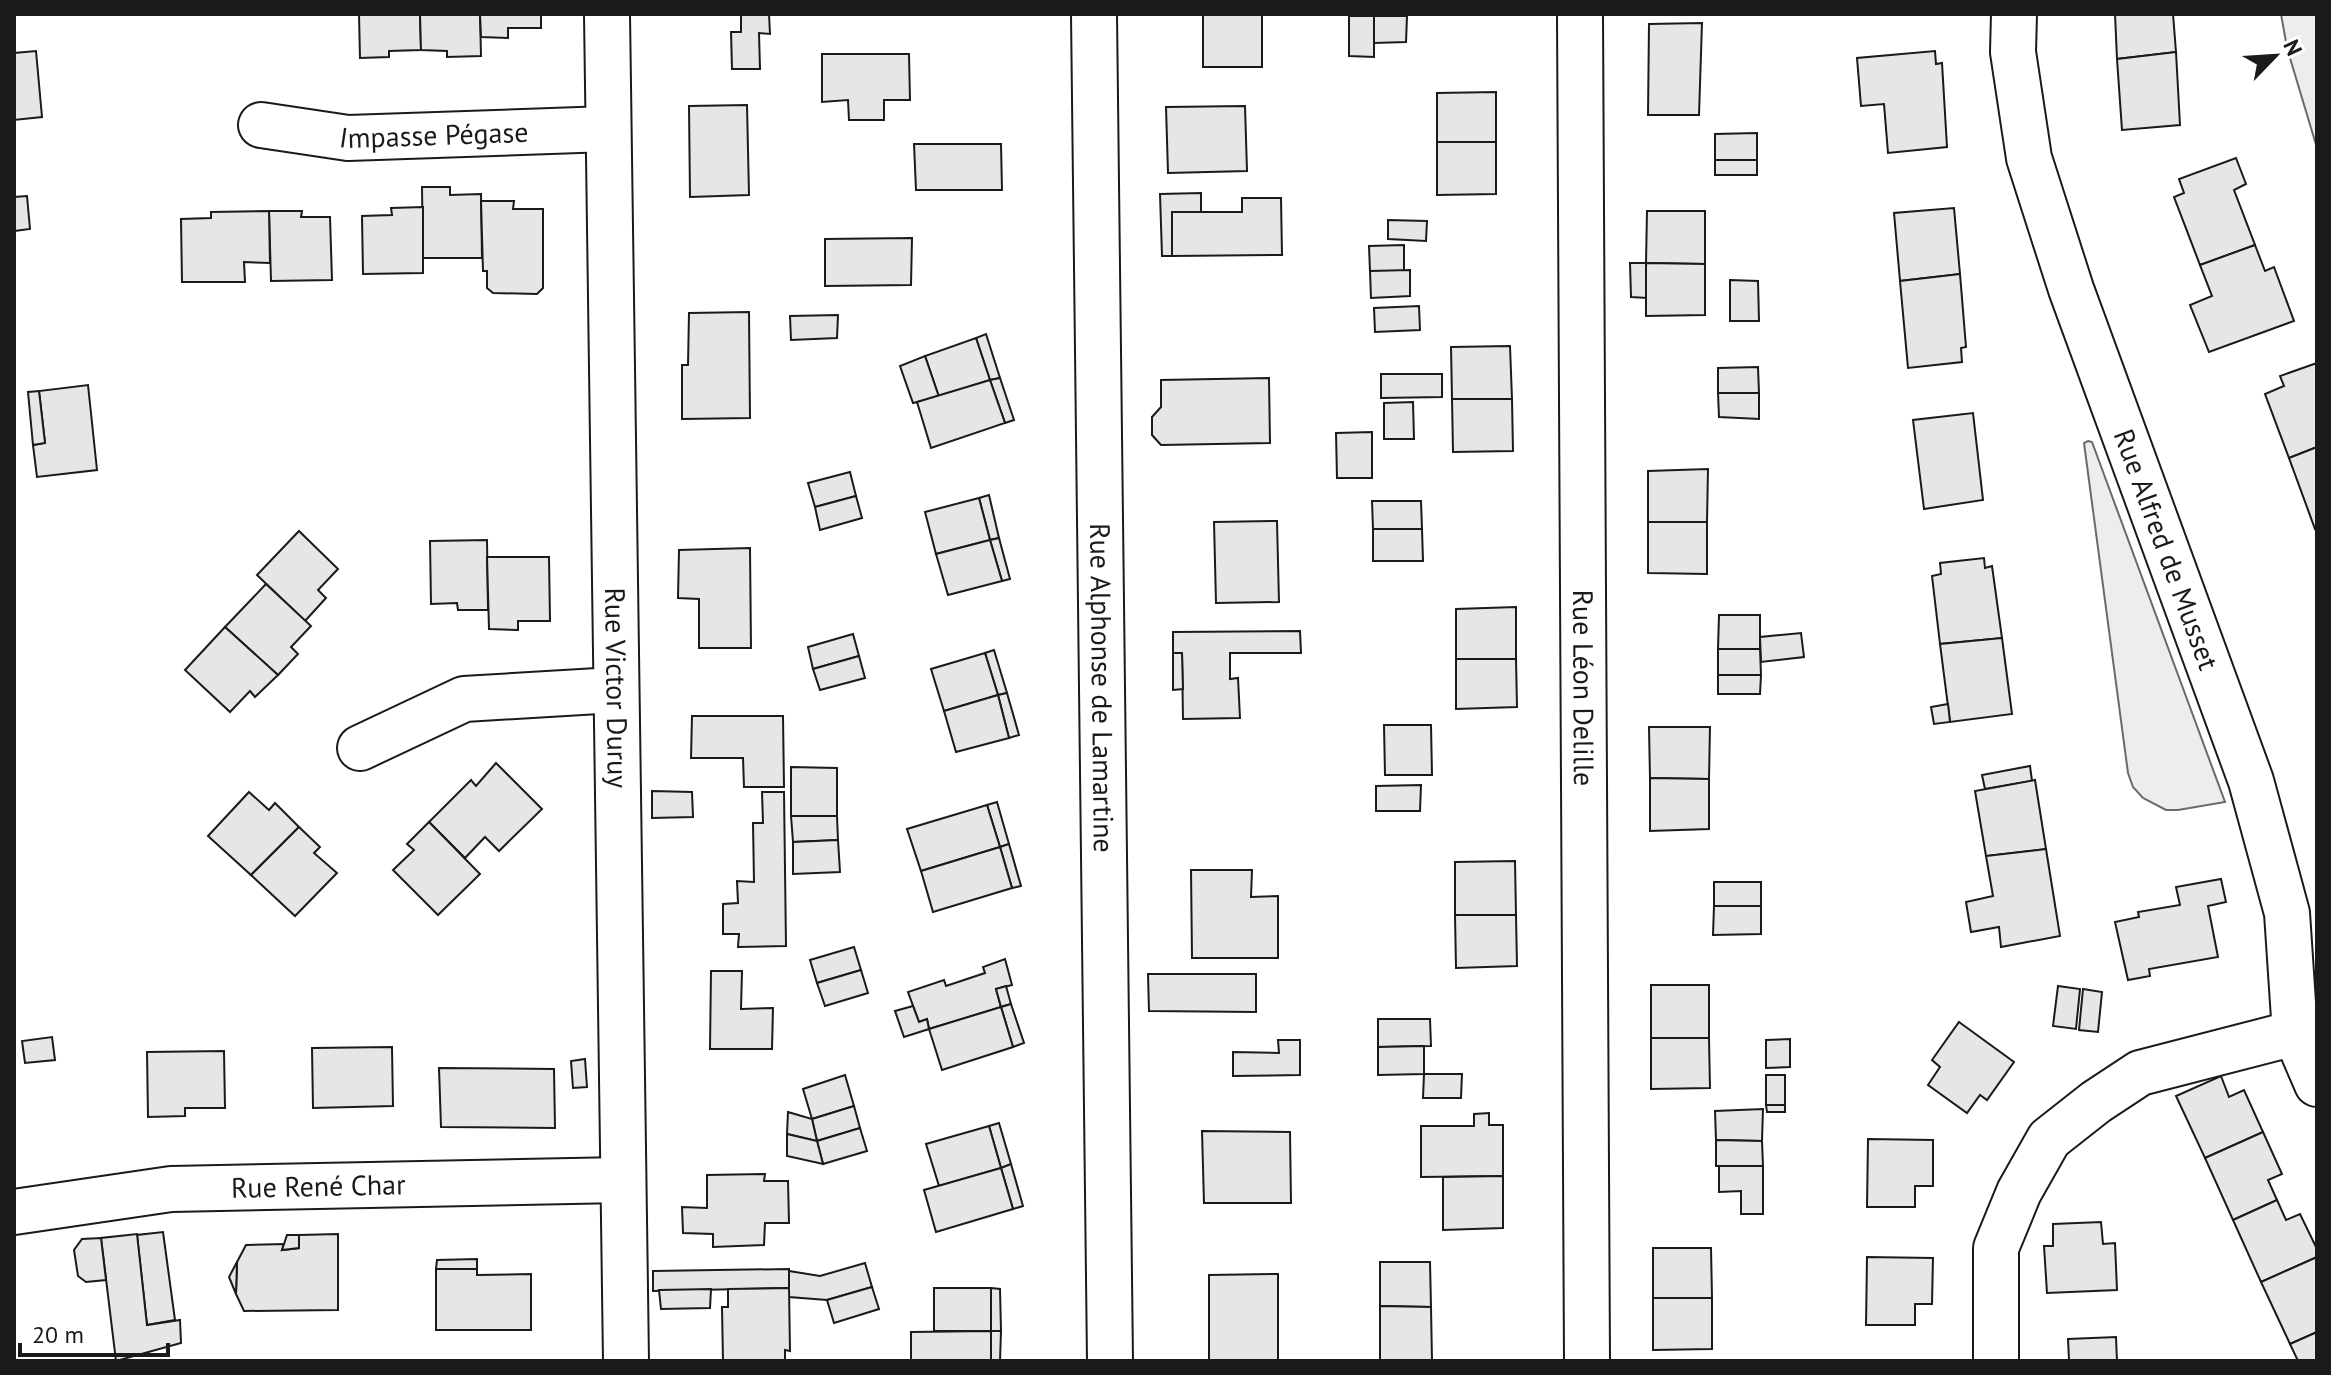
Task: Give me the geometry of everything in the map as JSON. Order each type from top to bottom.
[{"type":"street","name":"Rue Victor Duruy","points":[[607,14],[626,1361]]},
{"type":"street","name":"Rue Alphonse de Lamartine","points":[[1094,14],[1110,1361]]},
{"type":"street","name":"Rue Léon Delille","points":[[1580,14],[1587,1361]]},
{"type":"street","name":"Rue Alfred de Musset","points":[[2014,14],[2013,52],[2029,158],[2071,289],[2231,724],[2261,815],[2287,913],[2295,1033],[2317,1084]]},
{"type":"street","name":"Impasse Pégase","points":[[261,125],[348,138],[608,129]]},
{"type":"street","points":[[360,748],[464,699],[615,690]]},
{"type":"street","points":[[1996,1361],[1996,1248],[2019,1192],[2049,1139],[2140,1073],[2295,1033]]},
{"type":"street","name":"Rue René Char","points":[[14,1212],[171,1189],[622,1180]]},
{"type":"shaded area","points":[[2281,14],[2317,14],[2317,148],[2287,48]]},
{"type":"shaded area","points":[[2092,442],[2225,802],[2166,810],[2143,798],[2133,787],[2128,773],[2084,443]]},
{"type":"building","points":[[359,14],[420,14],[421,50],[389,51],[389,57],[360,58]]},
{"type":"building","points":[[420,14],[480,14],[481,56],[447,57],[447,51],[421,50]]},
{"type":"building","points":[[480,14],[541,14],[541,28],[508,28],[508,38],[481,37]]},
{"type":"building","points":[[741,14],[769,14],[770,34],[759,33],[760,69],[732,69],[731,32],[741,32]]},
{"type":"building","points":[[1203,14],[1262,14],[1262,67],[1203,67]]},
{"type":"building","points":[[2115,14],[2173,14],[2176,52],[2117,59]]},
{"type":"building","points":[[1349,16],[1374,16],[1374,57],[1349,56]]},
{"type":"building","points":[[1374,16],[1407,16],[1406,42],[1374,43]]},
{"type":"building","points":[[1702,23],[1699,115],[1648,115],[1649,24]]},
{"type":"building","points":[[36,51],[42,117],[14,120],[14,53]]},
{"type":"building","points":[[1935,51],[1936,64],[1942,63],[1947,147],[1888,153],[1884,104],[1861,106],[1857,58]]},
{"type":"building","points":[[2176,52],[2180,125],[2122,130],[2117,59]]},
{"type":"building","points":[[822,54],[909,54],[910,100],[884,100],[884,120],[849,120],[848,100],[822,102]]},
{"type":"building","points":[[1496,92],[1496,142],[1437,142],[1437,93]]},
{"type":"building","points":[[747,105],[749,195],[690,197],[689,106]]},
{"type":"building","points":[[1245,106],[1247,171],[1168,173],[1166,107]]},
{"type":"building","points":[[1757,133],[1757,160],[1715,160],[1715,134]]},
{"type":"building","points":[[1437,142],[1496,142],[1496,194],[1437,195]]},
{"type":"building","points":[[914,144],[1001,144],[1002,190],[916,190]]},
{"type":"building","points":[[2236,158],[2246,184],[2234,190],[2255,245],[2200,265],[2174,197],[2184,193],[2179,179]]},
{"type":"building","points":[[1715,160],[1757,160],[1757,175],[1715,175]]},
{"type":"building","points":[[422,187],[450,187],[450,195],[481,194],[482,258],[423,258]]},
{"type":"building","points":[[1201,193],[1201,212],[1172,212],[1172,256],[1162,256],[1160,194]]},
{"type":"building","points":[[27,196],[30,229],[14,231],[14,197]]},
{"type":"building","points":[[1242,198],[1281,198],[1282,255],[1172,256],[1172,212],[1242,212]]},
{"type":"building","points":[[481,201],[514,201],[513,209],[543,209],[543,288],[537,294],[493,293],[487,288],[487,271],[483,271]]},
{"type":"building","points":[[423,207],[423,273],[363,274],[362,216],[392,215],[391,208]]},
{"type":"building","points":[[1954,208],[1960,274],[1900,281],[1894,213]]},
{"type":"building","points":[[269,211],[302,211],[301,217],[330,217],[332,280],[271,281]]},
{"type":"building","points":[[269,211],[270,263],[244,262],[245,282],[182,282],[181,219],[211,218],[211,212]]},
{"type":"building","points":[[1647,211],[1705,211],[1705,264],[1646,263]]},
{"type":"building","points":[[1388,220],[1427,221],[1426,241],[1388,239]]},
{"type":"building","points":[[912,238],[911,285],[825,286],[825,239]]},
{"type":"building","points":[[1404,245],[1404,271],[1370,271],[1369,246]]},
{"type":"building","points":[[2255,245],[2265,271],[2274,267],[2294,321],[2209,352],[2190,305],[2212,296],[2200,265]]},
{"type":"building","points":[[1630,263],[1646,263],[1647,298],[1631,297]]},
{"type":"building","points":[[1646,263],[1705,264],[1705,315],[1646,316]]},
{"type":"building","points":[[1410,270],[1410,296],[1371,298],[1370,271]]},
{"type":"building","points":[[1960,274],[1966,347],[1961,348],[1962,362],[1908,368],[1900,281]]},
{"type":"building","points":[[1730,280],[1758,281],[1759,321],[1730,321]]},
{"type":"building","points":[[1419,306],[1420,330],[1375,332],[1374,308]]},
{"type":"building","points":[[749,312],[750,418],[682,419],[682,365],[688,365],[689,313]]},
{"type":"building","points":[[838,315],[837,338],[791,340],[790,316]]},
{"type":"building","points":[[986,334],[1000,378],[990,380],[976,338]]},
{"type":"building","points":[[976,338],[990,380],[939,397],[925,356]]},
{"type":"building","points":[[1510,346],[1512,399],[1452,399],[1451,347]]},
{"type":"building","points":[[925,356],[939,397],[913,403],[900,366]]},
{"type":"building","points":[[2317,363],[2317,447],[2289,458],[2265,394],[2284,386],[2280,376]]},
{"type":"building","points":[[1758,367],[1759,393],[1718,393],[1718,368]]},
{"type":"building","points":[[1381,374],[1442,374],[1442,397],[1381,398]]},
{"type":"building","points":[[1000,378],[1014,420],[1005,423],[990,380]]},
{"type":"building","points":[[1269,378],[1270,443],[1161,445],[1152,435],[1152,417],[1161,407],[1161,380]]},
{"type":"building","points":[[990,380],[1005,423],[931,448],[917,402]]},
{"type":"building","points":[[88,385],[97,470],[37,477],[33,445],[45,443],[39,391]]},
{"type":"building","points":[[39,391],[45,443],[33,445],[28,392]]},
{"type":"building","points":[[1718,393],[1759,393],[1759,419],[1719,417]]},
{"type":"building","points":[[1452,399],[1512,399],[1513,451],[1453,452]]},
{"type":"building","points":[[1413,402],[1414,439],[1384,439],[1384,403]]},
{"type":"building","points":[[1973,413],[1983,500],[1924,509],[1913,420]]},
{"type":"building","points":[[1372,432],[1372,478],[1337,478],[1336,433]]},
{"type":"building","points":[[2317,447],[2317,528],[2315,529],[2289,458]]},
{"type":"building","points":[[1708,469],[1707,522],[1648,522],[1648,471]]},
{"type":"building","points":[[850,472],[856,496],[815,507],[808,483]]},
{"type":"building","points":[[989,495],[999,538],[990,540],[979,498]]},
{"type":"building","points":[[856,496],[862,518],[820,530],[815,507]]},
{"type":"building","points":[[979,498],[990,540],[936,554],[925,512]]},
{"type":"building","points":[[1372,501],[1421,501],[1422,529],[1373,529]]},
{"type":"building","points":[[1277,521],[1279,602],[1216,603],[1214,522]]},
{"type":"building","points":[[1648,522],[1707,522],[1707,574],[1648,573]]},
{"type":"building","points":[[1373,529],[1422,529],[1423,561],[1373,561]]},
{"type":"building","points":[[299,531],[338,569],[318,590],[326,598],[305,621],[257,575]]},
{"type":"building","points":[[999,538],[1010,579],[1002,581],[990,540]]},
{"type":"building","points":[[487,540],[488,610],[458,610],[457,603],[431,604],[430,541]]},
{"type":"building","points":[[990,540],[1002,581],[948,595],[936,554]]},
{"type":"building","points":[[750,548],[751,648],[699,648],[699,599],[678,598],[679,550]]},
{"type":"building","points":[[487,557],[549,557],[550,621],[518,621],[518,630],[489,629]]},
{"type":"building","points":[[1984,558],[1985,568],[1992,566],[2002,638],[1940,644],[1932,576],[1941,574],[1940,563]]},
{"type":"building","points":[[266,584],[311,626],[291,647],[298,654],[278,675],[225,627]]},
{"type":"building","points":[[1516,607],[1516,659],[1456,659],[1456,609]]},
{"type":"building","points":[[1719,615],[1760,615],[1760,649],[1718,649]]},
{"type":"building","points":[[225,627],[278,675],[255,697],[250,691],[230,712],[185,670]]},
{"type":"building","points":[[1300,631],[1301,653],[1230,653],[1230,679],[1238,678],[1240,718],[1183,719],[1182,653],[1173,653],[1173,632]]},
{"type":"building","points":[[1801,633],[1804,657],[1761,662],[1760,637]]},
{"type":"building","points":[[853,634],[859,656],[813,669],[808,647]]},
{"type":"building","points":[[2002,638],[2012,714],[1950,722],[1940,644]]},
{"type":"building","points":[[1718,649],[1760,649],[1761,675],[1718,675]]},
{"type":"building","points":[[994,650],[1007,693],[998,695],[985,653]]},
{"type":"building","points":[[985,653],[998,695],[944,711],[931,669]]},
{"type":"building","points":[[1173,653],[1182,653],[1183,689],[1173,690]]},
{"type":"building","points":[[859,656],[865,678],[820,690],[813,669]]},
{"type":"building","points":[[1456,659],[1516,659],[1517,707],[1456,709]]},
{"type":"building","points":[[1718,675],[1761,675],[1760,694],[1718,694]]},
{"type":"building","points":[[1007,693],[1019,735],[1009,738],[998,695]]},
{"type":"building","points":[[998,695],[1009,738],[956,752],[944,711]]},
{"type":"building","points":[[1948,704],[1950,722],[1934,724],[1931,707]]},
{"type":"building","points":[[692,716],[783,716],[784,787],[744,787],[743,758],[691,758]]},
{"type":"building","points":[[1384,725],[1431,725],[1432,775],[1385,775]]},
{"type":"building","points":[[1649,727],[1710,727],[1709,779],[1650,778]]},
{"type":"building","points":[[496,763],[542,809],[499,851],[485,837],[465,858],[429,822],[471,780],[476,786]]},
{"type":"building","points":[[2030,766],[2032,781],[1985,789],[1982,775]]},
{"type":"building","points":[[791,767],[837,768],[837,816],[791,816]]},
{"type":"building","points":[[1650,778],[1709,779],[1709,829],[1650,831]]},
{"type":"building","points":[[2035,780],[2046,849],[1986,856],[1975,791]]},
{"type":"building","points":[[1421,785],[1420,811],[1376,811],[1376,786]]},
{"type":"building","points":[[652,791],[692,792],[693,817],[652,818]]},
{"type":"building","points":[[249,792],[269,810],[275,803],[299,827],[251,875],[208,836]]},
{"type":"building","points":[[762,792],[784,792],[786,946],[738,947],[739,934],[723,934],[723,904],[738,903],[737,881],[754,882],[753,823],[763,823]]},
{"type":"building","points":[[997,802],[1009,844],[1000,847],[987,805]]},
{"type":"building","points":[[987,805],[1000,847],[921,871],[907,829]]},
{"type":"building","points":[[791,816],[837,816],[838,840],[793,842]]},
{"type":"building","points":[[429,822],[480,874],[438,915],[393,870],[414,850],[407,844]]},
{"type":"building","points":[[299,827],[320,847],[314,853],[337,873],[295,916],[251,875]]},
{"type":"building","points":[[838,840],[840,872],[793,874],[793,842]]},
{"type":"building","points":[[1009,844],[1021,886],[1012,888],[1000,847]]},
{"type":"building","points":[[1000,847],[1012,888],[933,912],[921,871]]},
{"type":"building","points":[[2046,849],[2060,936],[2001,947],[1999,927],[1971,932],[1966,902],[1993,896],[1986,856]]},
{"type":"building","points":[[1515,861],[1516,915],[1455,915],[1455,862]]},
{"type":"building","points":[[1191,870],[1252,870],[1251,897],[1278,896],[1278,958],[1192,958]]},
{"type":"building","points":[[2221,879],[2226,902],[2208,906],[2218,957],[2149,969],[2150,976],[2128,980],[2115,922],[2139,917],[2138,912],[2180,905],[2176,887]]},
{"type":"building","points":[[1714,882],[1761,882],[1761,906],[1714,906]]},
{"type":"building","points":[[1714,906],[1761,906],[1761,934],[1713,935]]},
{"type":"building","points":[[1455,915],[1516,915],[1517,966],[1456,968]]},
{"type":"building","points":[[854,947],[861,970],[817,983],[810,960]]},
{"type":"building","points":[[1005,959],[1012,985],[996,989],[1001,1007],[929,1029],[927,1019],[919,1022],[908,992],[944,980],[946,986],[985,973],[983,967]]},
{"type":"building","points":[[861,970],[868,993],[825,1006],[817,983]]},
{"type":"building","points":[[711,971],[742,971],[741,1009],[773,1008],[772,1049],[710,1049]]},
{"type":"building","points":[[1148,974],[1256,974],[1256,1012],[1149,1011]]},
{"type":"building","points":[[1651,985],[1709,985],[1709,1038],[1651,1038]]},
{"type":"building","points":[[1006,986],[1011,1004],[1001,1007],[996,989]]},
{"type":"building","points":[[2058,986],[2080,989],[2076,1029],[2053,1026]]},
{"type":"building","points":[[2083,989],[2102,992],[2098,1032],[2079,1030]]},
{"type":"building","points":[[1011,1004],[1024,1043],[1013,1047],[1001,1007]]},
{"type":"building","points":[[913,1006],[919,1022],[927,1019],[929,1029],[904,1037],[895,1011]]},
{"type":"building","points":[[1001,1007],[1013,1047],[942,1070],[929,1029]]},
{"type":"building","points":[[1378,1019],[1430,1019],[1431,1046],[1378,1047]]},
{"type":"building","points":[[1959,1022],[2014,1062],[1987,1100],[1980,1095],[1967,1113],[1928,1085],[1940,1067],[1932,1060]]},
{"type":"building","points":[[52,1037],[55,1060],[25,1063],[22,1041]]},
{"type":"building","points":[[1651,1038],[1709,1038],[1710,1088],[1651,1089]]},
{"type":"building","points":[[1790,1039],[1790,1067],[1766,1068],[1766,1040]]},
{"type":"building","points":[[1278,1040],[1300,1040],[1300,1075],[1233,1076],[1233,1052],[1279,1053]]},
{"type":"building","points":[[1424,1046],[1424,1074],[1378,1075],[1378,1047]]},
{"type":"building","points":[[392,1047],[393,1106],[313,1108],[312,1048]]},
{"type":"building","points":[[224,1051],[225,1108],[185,1108],[185,1116],[148,1117],[147,1052]]},
{"type":"building","points":[[585,1059],[587,1087],[573,1088],[571,1061]]},
{"type":"building","points":[[439,1068],[554,1069],[555,1128],[441,1127]]},
{"type":"building","points":[[1424,1074],[1462,1074],[1461,1098],[1423,1098]]},
{"type":"building","points":[[845,1075],[854,1106],[812,1119],[803,1089]]},
{"type":"building","points":[[1766,1075],[1785,1075],[1785,1105],[1766,1105]]},
{"type":"building","points":[[2221,1076],[2229,1097],[2244,1090],[2263,1132],[2205,1158],[2176,1096]]},
{"type":"building","points":[[1766,1105],[1785,1105],[1785,1112],[1767,1112]]},
{"type":"building","points":[[854,1106],[860,1128],[817,1141],[812,1119]]},
{"type":"building","points":[[1763,1109],[1762,1141],[1716,1140],[1715,1111]]},
{"type":"building","points":[[788,1112],[812,1119],[817,1141],[787,1134]]},
{"type":"building","points":[[1489,1113],[1489,1125],[1503,1125],[1503,1176],[1421,1177],[1421,1126],[1474,1126],[1474,1114]]},
{"type":"building","points":[[999,1123],[1011,1164],[1001,1168],[989,1126]]},
{"type":"building","points":[[989,1126],[1001,1168],[939,1186],[926,1144]]},
{"type":"building","points":[[860,1128],[867,1151],[823,1164],[817,1141]]},
{"type":"building","points":[[1202,1131],[1290,1132],[1291,1203],[1204,1203]]},
{"type":"building","points":[[2263,1132],[2282,1174],[2268,1180],[2277,1200],[2233,1220],[2205,1158]]},
{"type":"building","points":[[787,1134],[817,1141],[823,1164],[787,1156]]},
{"type":"building","points":[[1868,1139],[1933,1140],[1933,1186],[1915,1186],[1915,1207],[1867,1207]]},
{"type":"building","points":[[1716,1140],[1762,1141],[1763,1166],[1716,1166]]},
{"type":"building","points":[[1011,1164],[1023,1206],[1013,1209],[1001,1168]]},
{"type":"building","points":[[1719,1166],[1763,1166],[1763,1214],[1741,1214],[1741,1191],[1719,1192]]},
{"type":"building","points":[[1001,1168],[1013,1209],[936,1232],[924,1190]]},
{"type":"building","points":[[765,1174],[764,1181],[788,1181],[789,1223],[765,1223],[764,1245],[713,1247],[713,1234],[683,1233],[682,1207],[707,1208],[707,1175]]},
{"type":"building","points":[[1503,1176],[1503,1228],[1443,1230],[1443,1177]]},
{"type":"building","points":[[2277,1200],[2286,1220],[2300,1214],[2317,1249],[2317,1257],[2261,1282],[2233,1220]]},
{"type":"building","points":[[2101,1222],[2103,1244],[2115,1243],[2117,1290],[2047,1293],[2044,1246],[2053,1246],[2053,1224]]},
{"type":"building","points":[[163,1232],[175,1320],[147,1325],[137,1235]]},
{"type":"building","points":[[137,1234],[147,1325],[180,1320],[181,1343],[116,1361],[101,1238]]},
{"type":"building","points":[[338,1234],[338,1310],[244,1311],[236,1294],[237,1262],[246,1245],[284,1244],[282,1250],[299,1248],[299,1235]]},
{"type":"building","points":[[287,1235],[299,1235],[299,1248],[282,1250]]},
{"type":"building","points":[[101,1238],[106,1280],[86,1282],[78,1276],[74,1250],[82,1239]]},
{"type":"building","points":[[1653,1248],[1711,1248],[1712,1298],[1653,1298]]},
{"type":"building","points":[[1867,1257],[1933,1258],[1932,1304],[1915,1304],[1915,1325],[1866,1325]]},
{"type":"building","points":[[2317,1257],[2317,1332],[2290,1344],[2261,1282]]},
{"type":"building","points":[[477,1259],[477,1269],[436,1269],[437,1260]]},
{"type":"building","points":[[237,1262],[236,1294],[229,1277]]},
{"type":"building","points":[[1380,1262],[1430,1262],[1431,1307],[1380,1306]]},
{"type":"building","points":[[865,1263],[872,1287],[827,1300],[789,1297],[789,1271],[820,1276]]},
{"type":"building","points":[[436,1269],[477,1269],[477,1275],[531,1274],[531,1330],[436,1330]]},
{"type":"building","points":[[789,1269],[789,1288],[653,1291],[653,1271]]},
{"type":"building","points":[[1278,1274],[1278,1361],[1209,1361],[1209,1275]]},
{"type":"building","points":[[872,1287],[879,1309],[834,1323],[827,1300]]},
{"type":"building","points":[[789,1288],[790,1351],[785,1350],[785,1361],[723,1361],[722,1307],[728,1307],[728,1289]]},
{"type":"building","points":[[934,1288],[991,1288],[991,1331],[934,1331]]},
{"type":"building","points":[[991,1288],[1000,1289],[1001,1331],[991,1331]]},
{"type":"building","points":[[711,1289],[710,1308],[661,1309],[659,1290]]},
{"type":"building","points":[[1653,1298],[1712,1298],[1712,1349],[1653,1350]]},
{"type":"building","points":[[1380,1306],[1431,1307],[1432,1361],[1380,1361]]},
{"type":"building","points":[[991,1331],[991,1361],[911,1361],[911,1332]]},
{"type":"building","points":[[991,1331],[1001,1331],[1000,1361],[991,1361]]},
{"type":"building","points":[[2317,1332],[2317,1361],[2298,1361],[2290,1344]]},
{"type":"building","points":[[2116,1337],[2117,1361],[2052,1361],[2069,1360],[2068,1339]]}]
